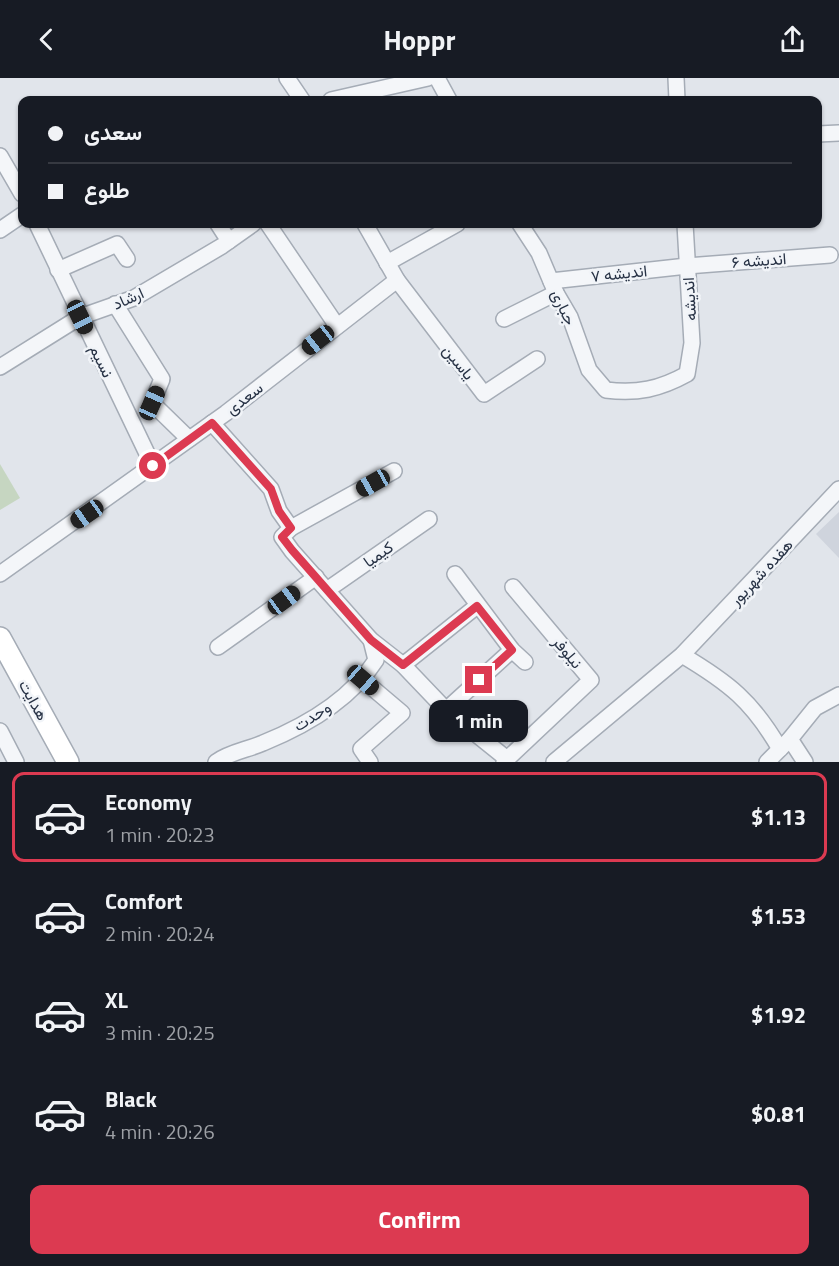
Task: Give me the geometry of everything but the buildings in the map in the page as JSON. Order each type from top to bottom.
[{"type":"main road","name":"هدایت","points":[[0,638],[68,762]]},
{"type":"street","points":[[287,78],[299,96]]},
{"type":"street","points":[[349,96],[428,78]]},
{"type":"street","points":[[437,78],[446,96]]},
{"type":"street","points":[[676,78],[677,96]]},
{"type":"street","points":[[822,134],[839,133]]},
{"type":"street","points":[[0,156],[18,187]]},
{"type":"street","points":[[0,230],[18,218]]},
{"type":"street","name":"نسیم","points":[[40,228],[80,317],[153,466]]},
{"type":"street","points":[[221,228],[229,241]]},
{"type":"street","name":"ارشاد","points":[[0,367],[80,317],[134,298],[247,228]]},
{"type":"street","points":[[271,228],[337,326]]},
{"type":"street","points":[[367,228],[397,280]]},
{"type":"street","points":[[387,263],[450,228]]},
{"type":"street","name":"جباری","points":[[523,228],[539,253],[553,287],[570,317],[589,370],[606,390]]},
{"type":"street","name":"اندیشه","points":[[606,390],[631,393],[666,386],[687,374],[692,343],[685,228]]},
{"type":"street","points":[[58,270],[117,244],[127,259]]},
{"type":"street","name":"اندیشه ۶","points":[[687,266],[830,255]]},
{"type":"street","name":"اندیشه ۷","points":[[553,287],[687,266]]},
{"type":"street","name":"سعدی","points":[[0,574],[212,423],[397,280]]},
{"type":"street","name":"یاسین","points":[[397,280],[484,394],[537,359]]},
{"type":"street","points":[[504,319],[553,287]]},
{"type":"street","points":[[115,304],[162,380],[152,403],[189,440]]},
{"type":"street","points":[[212,423],[271,489],[279,511],[291,528]]},
{"type":"street","points":[[394,471],[291,528],[282,537],[371,640],[403,665],[446,710],[505,761]]},
{"type":"street","name":"هفده شهریور","points":[[554,762],[682,655],[839,489]]},
{"type":"street","name":"کیمیا","points":[[327,590],[429,519]]},
{"type":"street","points":[[455,574],[477,606],[512,650],[525,662]]},
{"type":"street","points":[[218,647],[316,577]]},
{"type":"street","name":"نیلوفر","points":[[505,761],[591,680],[513,587]]},
{"type":"street","points":[[403,665],[477,606]]},
{"type":"street","name":"وحدت","points":[[223,760],[302,726],[363,680],[376,660],[371,640]]},
{"type":"street","points":[[446,710],[512,650]]},
{"type":"street","points":[[682,655],[724,680],[805,762]]},
{"type":"street","points":[[363,680],[402,713],[360,749],[370,762]]},
{"type":"street","points":[[767,762],[815,708],[839,695]]},
{"type":"street","points":[[0,730],[15,762]]},
{"type":"shaded area","points":[[839,512],[839,558],[816,534]]},
{"type":"green space","points":[[0,464],[20,498],[0,510]]},
{"type":"route","points":[[153,466],[212,423],[271,489],[279,511],[291,528],[282,537],[292,550],[371,640],[403,665],[477,606],[512,650],[479,680]]}]
